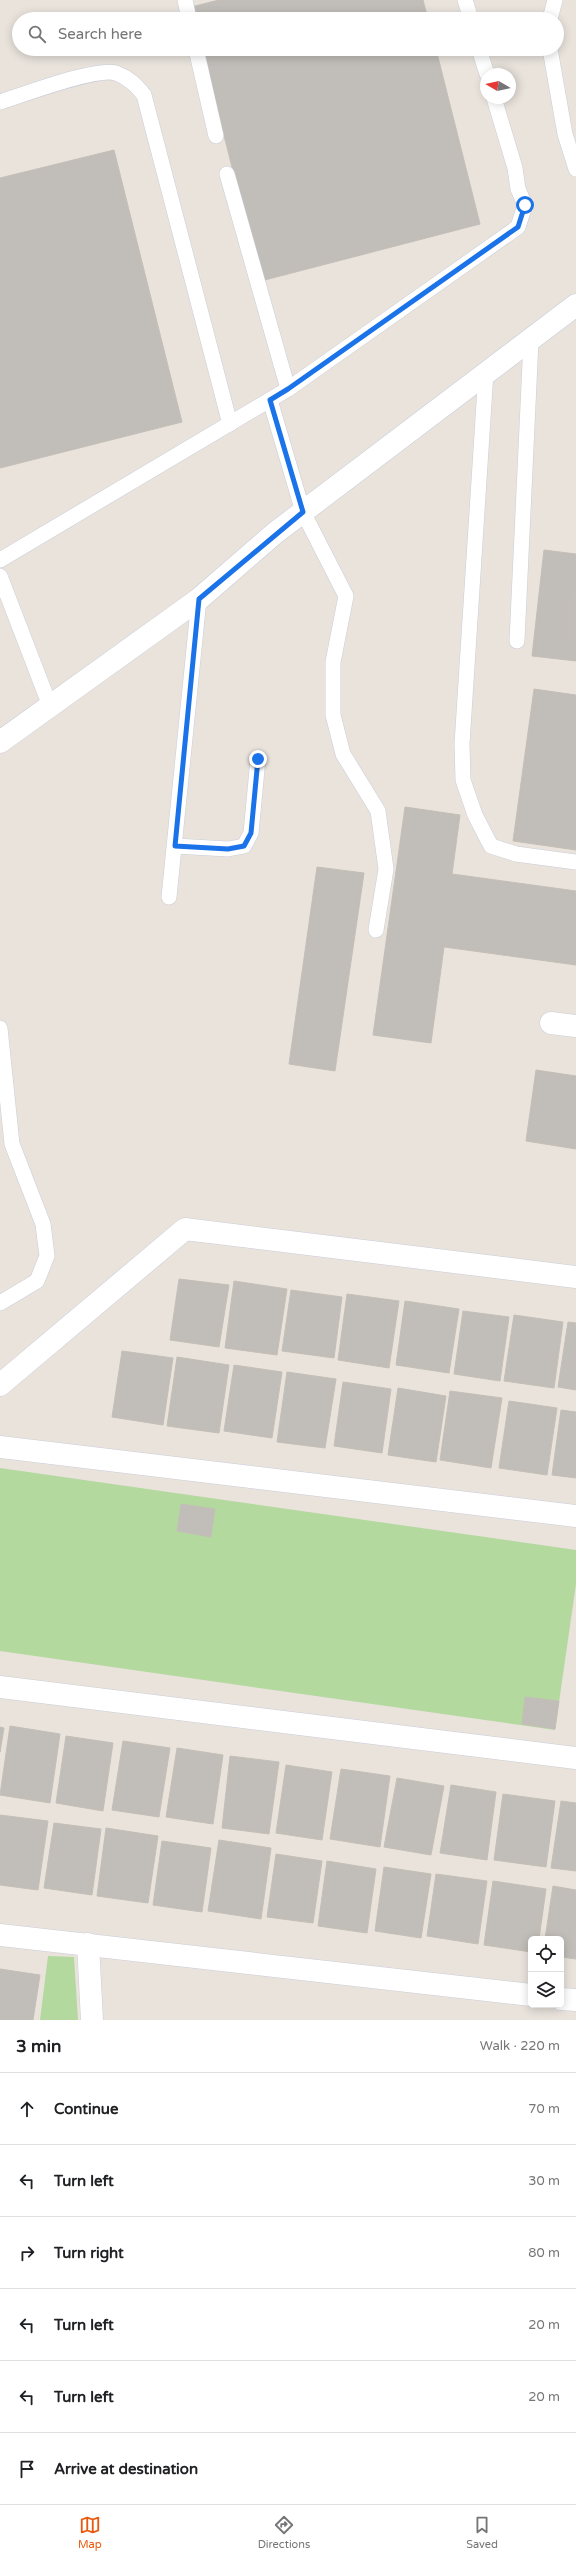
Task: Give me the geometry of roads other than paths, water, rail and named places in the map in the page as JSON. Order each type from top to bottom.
[{"type":"street","points":[[0,742],[199,599],[303,512],[486,372],[531,341],[576,304]]},
{"type":"street","points":[[551,1023],[576,1026]]},
{"type":"street","points":[[0,1385],[185,1229],[576,1277]]},
{"type":"street","points":[[0,1447],[576,1516]]},
{"type":"street","points":[[0,1687],[576,1758]]},
{"type":"street","points":[[0,1935],[528,1995]]},
{"type":"street","points":[[88,1944],[92,2020]]},
{"type":"street","points":[[564,1999],[576,2000]]},
{"type":"lane","points":[[185,0],[188,12]]},
{"type":"lane","points":[[465,0],[469,12]]},
{"type":"lane","points":[[552,12],[555,0]]},
{"type":"lane","points":[[198,56],[216,136]]},
{"type":"lane","points":[[482,56],[485,68]]},
{"type":"lane","points":[[551,56],[565,134],[576,169]]},
{"type":"lane","points":[[0,102],[93,73],[114,73],[134,82],[144,96],[230,424]]},
{"type":"lane","points":[[0,560],[288,389],[518,227],[525,205],[518,189],[515,168],[496,104]]},
{"type":"lane","points":[[227,174],[288,389]]},
{"type":"lane","points":[[517,641],[531,341]]},
{"type":"lane","points":[[486,372],[462,744],[464,780],[475,815],[491,846],[516,854],[576,862]]},
{"type":"lane","points":[[270,400],[303,512],[346,596],[333,662],[333,715],[343,754],[378,811],[386,869],[376,930]]},
{"type":"lane","points":[[0,576],[50,706]]},
{"type":"lane","points":[[169,897],[199,599]]},
{"type":"lane","points":[[175,846],[228,849],[244,846],[251,833],[258,759]]},
{"type":"lane","points":[[0,1303],[37,1281],[47,1256],[42,1224],[12,1144],[1,1034]]}]
